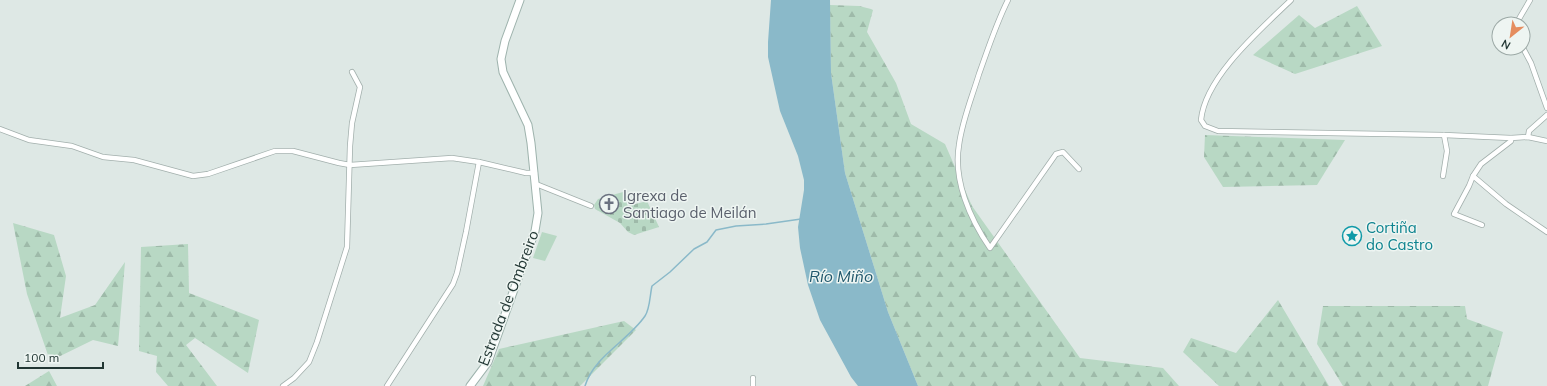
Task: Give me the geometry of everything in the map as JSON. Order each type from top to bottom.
[{"type":"street","name":"Estrada de Ombreiro","points":[[470,386],[488,362],[535,231],[538,213],[535,173],[528,125],[503,72],[501,59],[505,41],[520,0]]},
{"type":"street","points":[[1008,0],[998,20],[970,102],[959,145],[959,175],[966,203],[978,231],[990,248],[1056,154],[1063,152],[1079,169]]},
{"type":"street","points":[[1291,0],[1250,39],[1224,70],[1206,98],[1201,120],[1205,126],[1218,131],[1444,135],[1511,138],[1528,137],[1547,141]]},
{"type":"street","points":[[1521,16],[1530,0]]},
{"type":"street","points":[[1527,56],[1531,63],[1547,108]]},
{"type":"street","points":[[283,386],[294,378],[309,362],[317,342],[347,247],[352,123],[360,86],[352,72]]},
{"type":"street","points":[[1528,137],[1529,131],[1547,115]]},
{"type":"street","points":[[0,129],[29,140],[72,146],[103,157],[134,160],[193,176],[208,174],[275,151],[293,151],[339,163],[350,164],[452,158],[479,162],[526,173],[535,173]]},
{"type":"street","points":[[1443,176],[1447,151],[1444,135]]},
{"type":"street","points":[[1482,225],[1454,214],[1473,176],[1481,164],[1511,142],[1511,138]]},
{"type":"street","points":[[387,386],[453,284],[457,273],[466,232],[479,162]]},
{"type":"street","points":[[1473,176],[1506,204],[1547,232]]},
{"type":"street","points":[[536,184],[591,206]]},
{"type":"street","points":[[753,378],[753,386]]},
{"type":"green space","points":[[830,5],[859,6],[873,10],[867,32],[896,83],[911,124],[945,144],[972,206],[1080,358],[1163,368],[1179,386],[918,386],[888,312],[845,173],[831,73]]},
{"type":"green space","points":[[1357,6],[1382,46],[1295,74],[1253,55],[1299,15],[1315,28]]},
{"type":"green space","points":[[1205,135],[1345,140],[1317,185],[1223,187],[1204,157]]},
{"type":"green space","points":[[623,192],[628,206],[647,201],[659,227],[634,235],[628,232],[620,223],[595,209],[594,205],[598,199]]},
{"type":"green space","points":[[13,223],[54,235],[66,276],[60,318],[95,305],[125,262],[118,346],[93,340],[50,361],[27,294]]},
{"type":"green space","points":[[542,232],[557,236],[545,261],[533,258]]},
{"type":"green space","points":[[188,244],[189,293],[259,320],[248,373],[195,338],[186,345],[217,386],[168,386],[156,372],[157,356],[139,351],[141,247]]},
{"type":"green space","points":[[1278,300],[1329,386],[1219,386],[1183,352],[1191,338],[1236,353]]},
{"type":"green space","points":[[1323,306],[1465,306],[1467,319],[1503,332],[1488,386],[1343,386],[1317,344]]},
{"type":"green space","points":[[624,321],[636,330],[580,386],[483,386],[499,349]]},
{"type":"green space","points":[[49,371],[57,386],[25,386]]},
{"type":"water","name":"Río Miño","points":[[771,0],[830,0],[831,73],[845,173],[888,312],[918,386],[858,386],[851,377],[820,320],[808,285],[800,248],[798,227],[804,190],[804,180],[798,156],[780,111],[768,57]]},
{"type":"waterway","points":[[585,386],[589,375],[603,357],[630,333],[645,316],[649,306],[652,286],[670,272],[694,249],[707,242],[716,230],[736,226],[766,224],[801,219]]},
{"type":"place","name":"Igrexa de Santiago de Meilán","points":[[609,204]]},
{"type":"place","name":"Cortiña do Castro","points":[[1352,236]]}]
